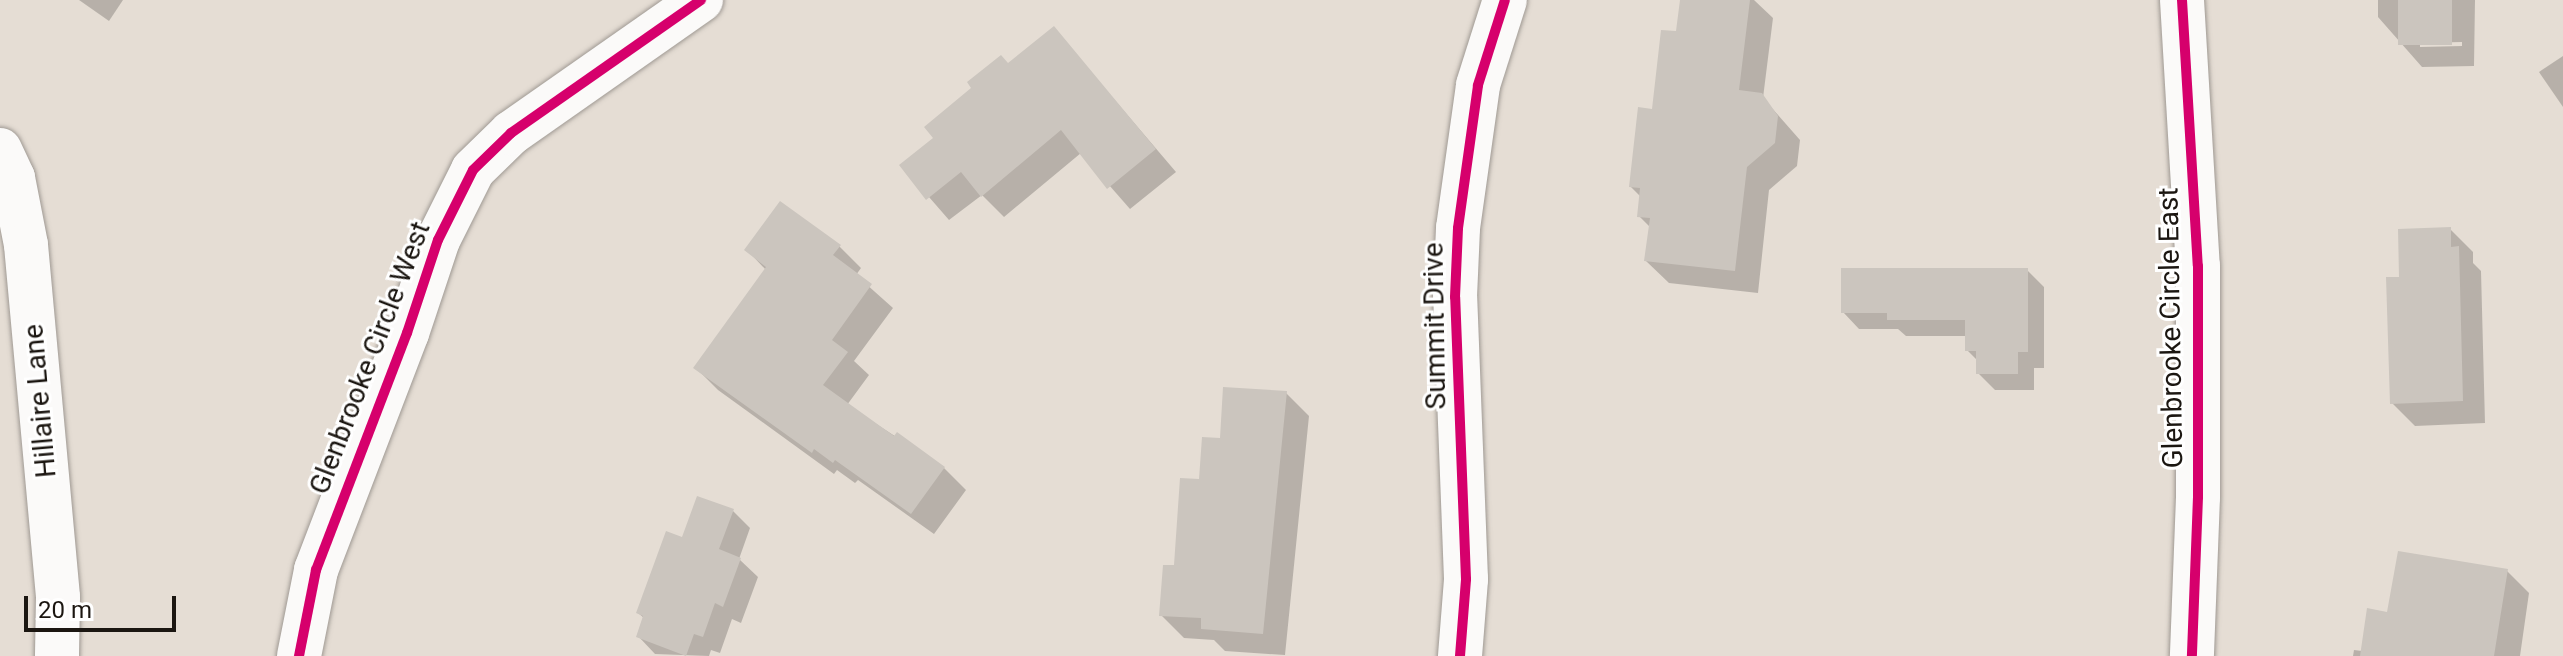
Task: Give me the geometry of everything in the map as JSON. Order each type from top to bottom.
[{"type":"street","name":"Glenbrooke Circle West","points":[[299,656],[316,570],[407,333],[438,240],[473,170],[511,133],[701,0]]},
{"type":"street","name":"Summit Drive","points":[[1460,656],[1466,579],[1455,297],[1458,228],[1478,85],[1505,0]]},
{"type":"street","name":"Glenbrooke Circle East","points":[[2182,0],[2198,266],[2198,497],[2192,656]]},
{"type":"street","name":"Hillaire Lane","points":[[0,150],[13,178],[26,245],[58,597],[57,656]]},
{"type":"building","points":[[1680,0],[1750,0],[1739,90],[1762,93],[1778,116],[1775,143],[1747,167],[1735,271],[1644,261],[1650,218],[1637,217],[1640,188],[1629,187],[1638,107],[1652,109],[1661,30],[1676,31]]},
{"type":"building","points":[[2398,0],[2452,0],[2452,45],[2398,45]]},
{"type":"building","points":[[1054,26],[1156,149],[1107,189],[1061,130],[981,197],[961,172],[926,200],[899,165],[933,138],[924,127],[971,88],[967,82],[1001,55],[1008,63]]},
{"type":"building","points":[[780,201],[841,245],[833,255],[872,284],[832,340],[848,352],[823,385],[894,436],[897,432],[945,467],[911,514],[835,460],[833,463],[814,449],[812,453],[693,368],[766,267],[744,250]]},
{"type":"building","points":[[2451,227],[2451,247],[2459,246],[2463,401],[2390,404],[2386,277],[2399,277],[2398,229]]},
{"type":"building","points":[[1841,268],[2028,268],[2028,352],[2018,352],[2018,374],[1976,374],[1976,351],[1965,351],[1965,320],[1887,320],[1887,313],[1841,313]]},
{"type":"building","points":[[1223,387],[1287,391],[1263,634],[1201,629],[1201,618],[1159,616],[1163,565],[1174,565],[1180,478],[1199,479],[1202,437],[1220,438]]},
{"type":"building","points":[[697,496],[734,509],[719,549],[741,558],[723,607],[715,603],[703,637],[694,634],[686,656],[636,637],[643,616],[636,613],[666,531],[682,537]]},
{"type":"building","points":[[2398,551],[2508,569],[2494,656],[2360,656],[2367,608],[2387,612]]},
{"type":"cycle path","points":[[299,656],[316,570],[407,333],[438,240],[473,170],[511,133],[701,0]]},
{"type":"cycle path","points":[[1460,656],[1466,579],[1455,297],[1458,228],[1478,85],[1505,0]]},
{"type":"cycle path","points":[[2182,0],[2198,266],[2198,497],[2192,656]]}]
